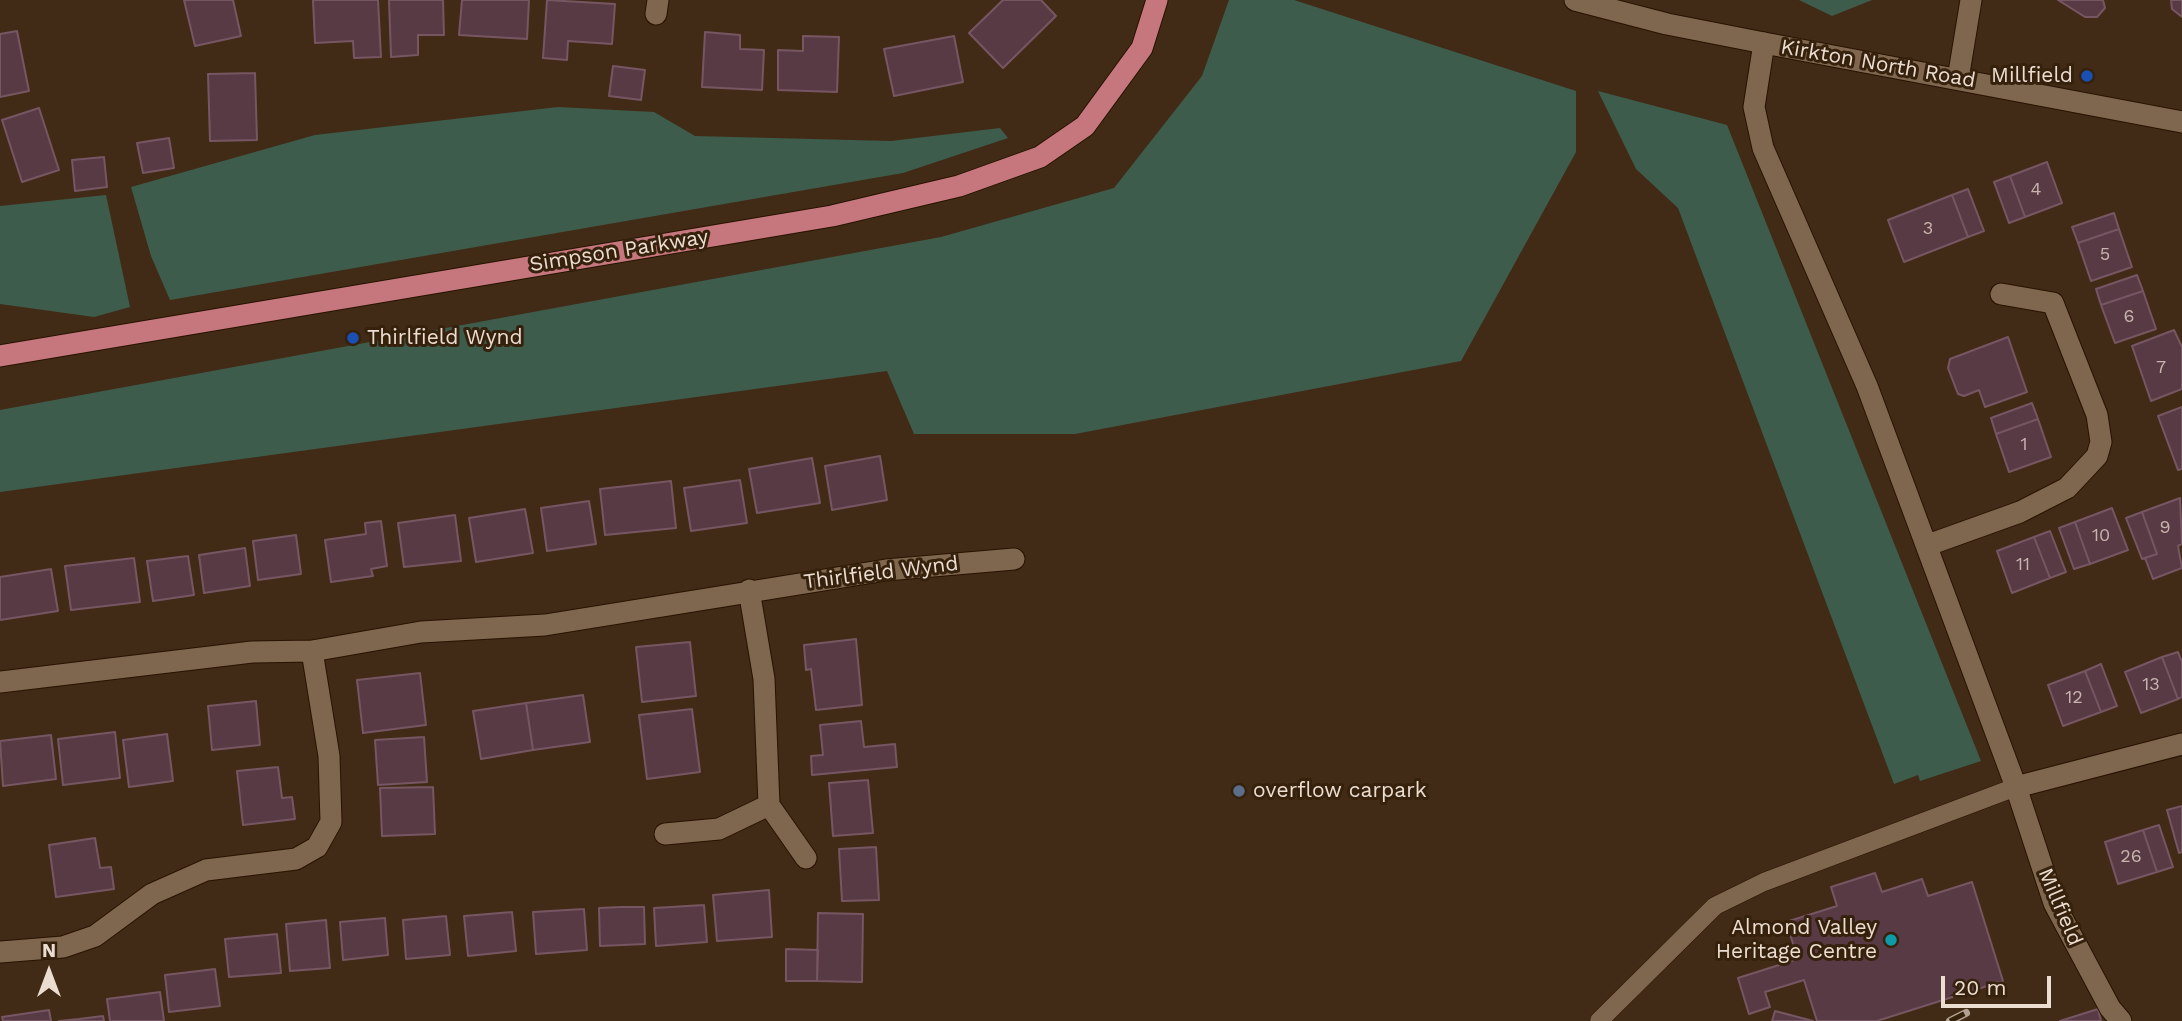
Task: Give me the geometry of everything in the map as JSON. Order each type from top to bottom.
[{"type":"main road","name":"Simpson Parkway","points":[[0,356],[832,216],[959,186],[1041,157],[1085,126],[1142,48],[1155,2]]},
{"type":"street","name":"Kirkton North Road","points":[[1575,0],[1764,43],[2182,122]]},
{"type":"street","points":[[1958,79],[1971,0]]},
{"type":"street","name":"Millfield","points":[[1764,43],[1754,107],[1763,148],[1867,386],[1928,545],[2054,903],[2104,996],[2121,1021]]},
{"type":"street","points":[[1928,545],[2020,512],[2067,488],[2097,456],[2101,442],[2097,415],[2053,303],[2001,294]]},
{"type":"street","name":"Thirlfield Wynd","points":[[0,682],[253,652],[312,651],[421,632],[545,625],[886,570],[1014,559]]},
{"type":"street","points":[[749,590],[764,679],[769,805],[806,858]]},
{"type":"street","points":[[0,952],[63,947],[96,936],[152,894],[206,870],[296,859],[317,847],[331,822],[329,757],[312,651]]},
{"type":"street","points":[[2015,787],[2182,744]]},
{"type":"street","points":[[666,834],[719,829],[769,805]]},
{"type":"lane","points":[[1599,1021],[1715,906],[1764,882],[2015,787]]},
{"type":"green space","points":[[1229,0],[1294,0],[1576,91],[1576,152],[1461,361],[1075,434],[914,434],[887,371],[0,492],[0,410],[941,237],[1114,188],[1202,76]]},
{"type":"green space","points":[[1799,0],[1872,0],[1832,16]]},
{"type":"green space","points":[[1598,91],[1727,125],[1981,761],[1920,781],[1918,775],[1894,784],[1678,208],[1636,169]]},
{"type":"green space","points":[[558,107],[654,112],[695,136],[891,141],[1000,128],[1008,138],[903,173],[170,300],[151,256],[131,187],[315,135]]},
{"type":"green space","points":[[106,195],[130,307],[94,317],[0,304],[0,206]]},
{"type":"building","points":[[184,0],[233,0],[241,36],[195,46]]},
{"type":"building","points":[[313,0],[378,0],[381,57],[354,58],[353,41],[315,43]]},
{"type":"building","points":[[389,0],[443,0],[444,35],[418,35],[418,55],[391,57]]},
{"type":"building","points":[[462,0],[529,0],[527,39],[459,35]]},
{"type":"building","points":[[547,0],[615,4],[612,44],[568,41],[567,60],[543,58]]},
{"type":"building","points":[[1003,0],[1041,0],[1056,16],[1003,68],[969,33]]},
{"type":"building","points":[[2058,0],[2103,0],[2105,8],[2097,17],[2085,17]]},
{"type":"building","points":[[2171,0],[2182,0],[2182,17],[2172,9]]},
{"type":"building","points":[[17,31],[29,91],[0,97],[0,34]]},
{"type":"building","points":[[705,32],[740,35],[740,49],[764,50],[762,90],[702,87]]},
{"type":"building","points":[[803,36],[839,37],[837,92],[778,90],[778,50],[803,51]]},
{"type":"building","points":[[954,36],[963,82],[894,96],[884,49]]},
{"type":"building","points":[[613,66],[645,70],[641,100],[609,96]]},
{"type":"building","points":[[255,73],[257,140],[210,141],[208,74]]},
{"type":"building","points":[[39,108],[59,170],[22,182],[2,120]]},
{"type":"building","points":[[169,138],[174,168],[143,173],[137,143]]},
{"type":"building","points":[[104,157],[107,187],[75,191],[72,160]]},
{"type":"building","points":[[2047,162],[2062,203],[2025,217],[2010,176]]},
{"type":"building","points":[[2010,176],[2025,217],[2009,223],[1994,182]]},
{"type":"building","points":[[1968,189],[1984,231],[1968,237],[1952,195]]},
{"type":"building","points":[[1952,195],[1968,237],[1904,262],[1888,220]]},
{"type":"building","points":[[2114,213],[2119,229],[2078,243],[2072,227]]},
{"type":"building","points":[[2119,229],[2132,267],[2091,281],[2078,243]]},
{"type":"building","points":[[2137,275],[2143,291],[2101,305],[2096,289]]},
{"type":"building","points":[[2143,291],[2156,329],[2115,343],[2101,305]]},
{"type":"building","points":[[2174,330],[2182,347],[2182,389],[2151,401],[2132,346]]},
{"type":"building","points":[[2008,337],[2027,392],[1985,407],[1979,390],[1964,396],[1958,394],[1948,368],[1950,359]]},
{"type":"building","points":[[2032,403],[2038,419],[1996,434],[1991,418]]},
{"type":"building","points":[[2182,407],[2182,469],[2178,470],[2158,416]]},
{"type":"building","points":[[2038,419],[2051,457],[2009,472],[1996,434]]},
{"type":"building","points":[[880,456],[887,500],[832,510],[825,466]]},
{"type":"building","points":[[812,458],[820,503],[757,513],[749,469]]},
{"type":"building","points":[[740,480],[747,523],[691,531],[684,488]]},
{"type":"building","points":[[671,481],[676,528],[605,535],[600,489]]},
{"type":"building","points":[[2180,498],[2182,544],[2178,546],[2182,568],[2153,579],[2145,558],[2157,554],[2142,512]]},
{"type":"building","points":[[589,501],[596,544],[547,551],[541,508]]},
{"type":"building","points":[[2112,508],[2128,550],[2090,564],[2075,522]]},
{"type":"building","points":[[525,509],[533,553],[476,562],[469,518]]},
{"type":"building","points":[[2142,512],[2157,554],[2142,559],[2126,518]]},
{"type":"building","points":[[455,515],[461,561],[404,567],[398,523]]},
{"type":"building","points":[[381,521],[387,566],[371,569],[373,576],[331,582],[325,540],[366,534],[365,523]]},
{"type":"building","points":[[2075,522],[2090,564],[2074,569],[2059,528]]},
{"type":"building","points":[[2050,531],[2066,572],[2050,578],[2034,537]]},
{"type":"building","points":[[296,535],[301,574],[258,580],[253,541]]},
{"type":"building","points":[[2034,537],[2050,578],[2012,593],[1997,551]]},
{"type":"building","points":[[245,548],[250,586],[204,593],[199,555]]},
{"type":"building","points":[[188,556],[194,595],[153,601],[147,561]]},
{"type":"building","points":[[134,558],[140,602],[71,610],[65,566]]},
{"type":"building","points":[[51,569],[58,611],[0,620],[0,577]]},
{"type":"building","points":[[856,639],[862,705],[816,710],[811,669],[806,670],[804,645]]},
{"type":"building","points":[[690,642],[696,696],[642,702],[636,647]]},
{"type":"building","points":[[2178,652],[2182,662],[2182,697],[2178,699],[2162,657]]},
{"type":"building","points":[[2162,657],[2178,699],[2141,713],[2125,672]]},
{"type":"building","points":[[2101,664],[2117,706],[2101,712],[2085,671]]},
{"type":"building","points":[[2085,671],[2101,712],[2063,726],[2048,685]]},
{"type":"building","points":[[420,673],[426,725],[363,733],[357,680]]},
{"type":"building","points":[[583,695],[590,742],[533,750],[526,703]]},
{"type":"building","points":[[256,701],[260,745],[212,750],[208,706]]},
{"type":"building","points":[[526,703],[533,750],[481,759],[473,711]]},
{"type":"building","points":[[692,709],[700,772],[647,779],[639,715]]},
{"type":"building","points":[[861,721],[864,747],[895,744],[897,767],[812,775],[811,756],[823,755],[820,725]]},
{"type":"building","points":[[115,732],[120,778],[63,785],[58,739]]},
{"type":"building","points":[[167,734],[173,781],[129,787],[123,740]]},
{"type":"building","points":[[51,735],[56,779],[3,786],[0,741]]},
{"type":"building","points":[[424,737],[427,782],[378,785],[375,740]]},
{"type":"building","points":[[278,767],[282,798],[292,797],[295,819],[243,825],[237,771]]},
{"type":"building","points":[[868,780],[873,833],[833,836],[829,783]]},
{"type":"building","points":[[433,787],[435,834],[382,836],[380,788]]},
{"type":"building","points":[[2182,806],[2182,852],[2179,853],[2167,810]]},
{"type":"building","points":[[2159,825],[2173,867],[2157,872],[2143,830]]},
{"type":"building","points":[[2143,830],[2157,872],[2118,884],[2105,842]]},
{"type":"building","points":[[95,838],[100,868],[111,867],[114,889],[56,897],[49,845]]},
{"type":"building","points":[[876,847],[879,900],[842,901],[839,849]]},
{"type":"building","name":"Almond Valley Heritage Centre","points":[[1875,873],[1882,892],[1922,879],[1928,896],[1972,882],[2003,981],[1877,1021],[1817,1021],[1804,980],[1765,992],[1770,1007],[1749,1014],[1738,978],[1798,959],[1786,922],[1837,906],[1831,887]]},
{"type":"building","points":[[769,890],[772,937],[717,941],[713,895]]},
{"type":"building","points":[[704,905],[707,942],[656,946],[654,908]]},
{"type":"building","points":[[644,907],[645,944],[600,946],[599,908]]},
{"type":"building","points":[[584,909],[587,950],[536,954],[533,912]]},
{"type":"building","points":[[512,912],[516,951],[468,956],[464,916]]},
{"type":"building","points":[[818,913],[863,914],[862,982],[817,981]]},
{"type":"building","points":[[446,916],[450,955],[406,959],[403,920]]},
{"type":"building","points":[[385,918],[388,955],[343,960],[340,922]]},
{"type":"building","points":[[326,920],[330,968],[290,971],[286,924]]},
{"type":"building","points":[[277,934],[281,973],[229,977],[225,939]]},
{"type":"building","points":[[786,949],[818,950],[817,981],[786,981]]},
{"type":"building","points":[[215,969],[220,1006],[169,1012],[165,975]]},
{"type":"building","points":[[160,992],[164,1021],[110,1021],[107,999]]},
{"type":"building","points":[[2098,1009],[2101,1021],[2060,1021]]},
{"type":"building","points":[[49,1010],[51,1021],[3,1021],[2,1017]]},
{"type":"building","points":[[1775,1011],[1813,1021],[1772,1021]]},
{"type":"building","points":[[103,1016],[104,1021],[59,1021],[79,1019]]},
{"type":"railway","points":[[1950,1021],[1966,1013]]},
{"type":"place","name":"Millfield","points":[[2087,76]]},
{"type":"place","name":"Thirlfield Wynd","points":[[353,338]]},
{"type":"place","name":"overflow carpark","points":[[1239,791]]},
{"type":"place","name":"Almond Valley Heritage Centre","points":[[1891,940]]}]
